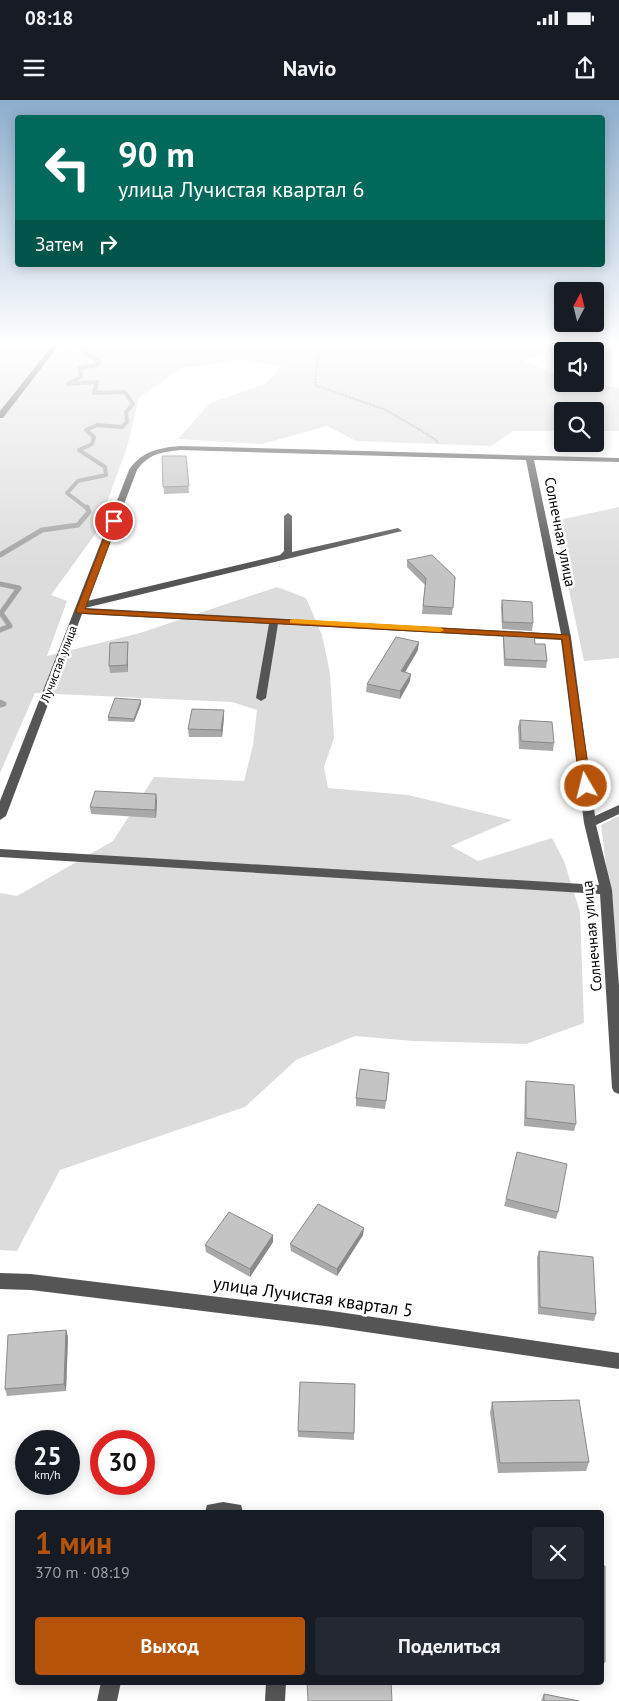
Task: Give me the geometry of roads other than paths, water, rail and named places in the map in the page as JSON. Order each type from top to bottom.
[{"type":"street","name":"Лучистая улица","points":[[0,816],[133,470],[146,455],[159,450],[180,448],[619,460]]},
{"type":"street","name":"Солнечная улица","points":[[530,458],[566,637],[590,824],[606,890],[615,975],[619,1088]]},
{"type":"street","points":[[283,557],[288,552],[288,516]]},
{"type":"street","points":[[81,608],[283,557],[398,531]]},
{"type":"street","points":[[81,608],[566,637]]},
{"type":"street","points":[[261,698],[274,620]]},
{"type":"street","points":[[590,824],[619,809]]},
{"type":"street","points":[[0,853],[606,890]]},
{"type":"street","name":"улица Лучистая квартал 5","points":[[0,1281],[31,1282],[325,1318],[619,1361]]},
{"type":"street","points":[[107,1701],[110,1685]]},
{"type":"street","points":[[275,1701],[276,1685]]},
{"type":"waterway","points":[[88,509],[67,493],[78,481],[106,475],[105,467],[79,450],[92,444],[94,437],[86,430],[97,425],[122,427],[127,420]]},
{"type":"waterway","points":[[0,555],[42,530],[78,525],[89,512],[88,509]]},
{"type":"waterway","points":[[0,584],[19,588],[1,613],[10,626],[0,630]]},
{"type":"waterway","points":[[0,702],[4,704],[0,705]]}]
